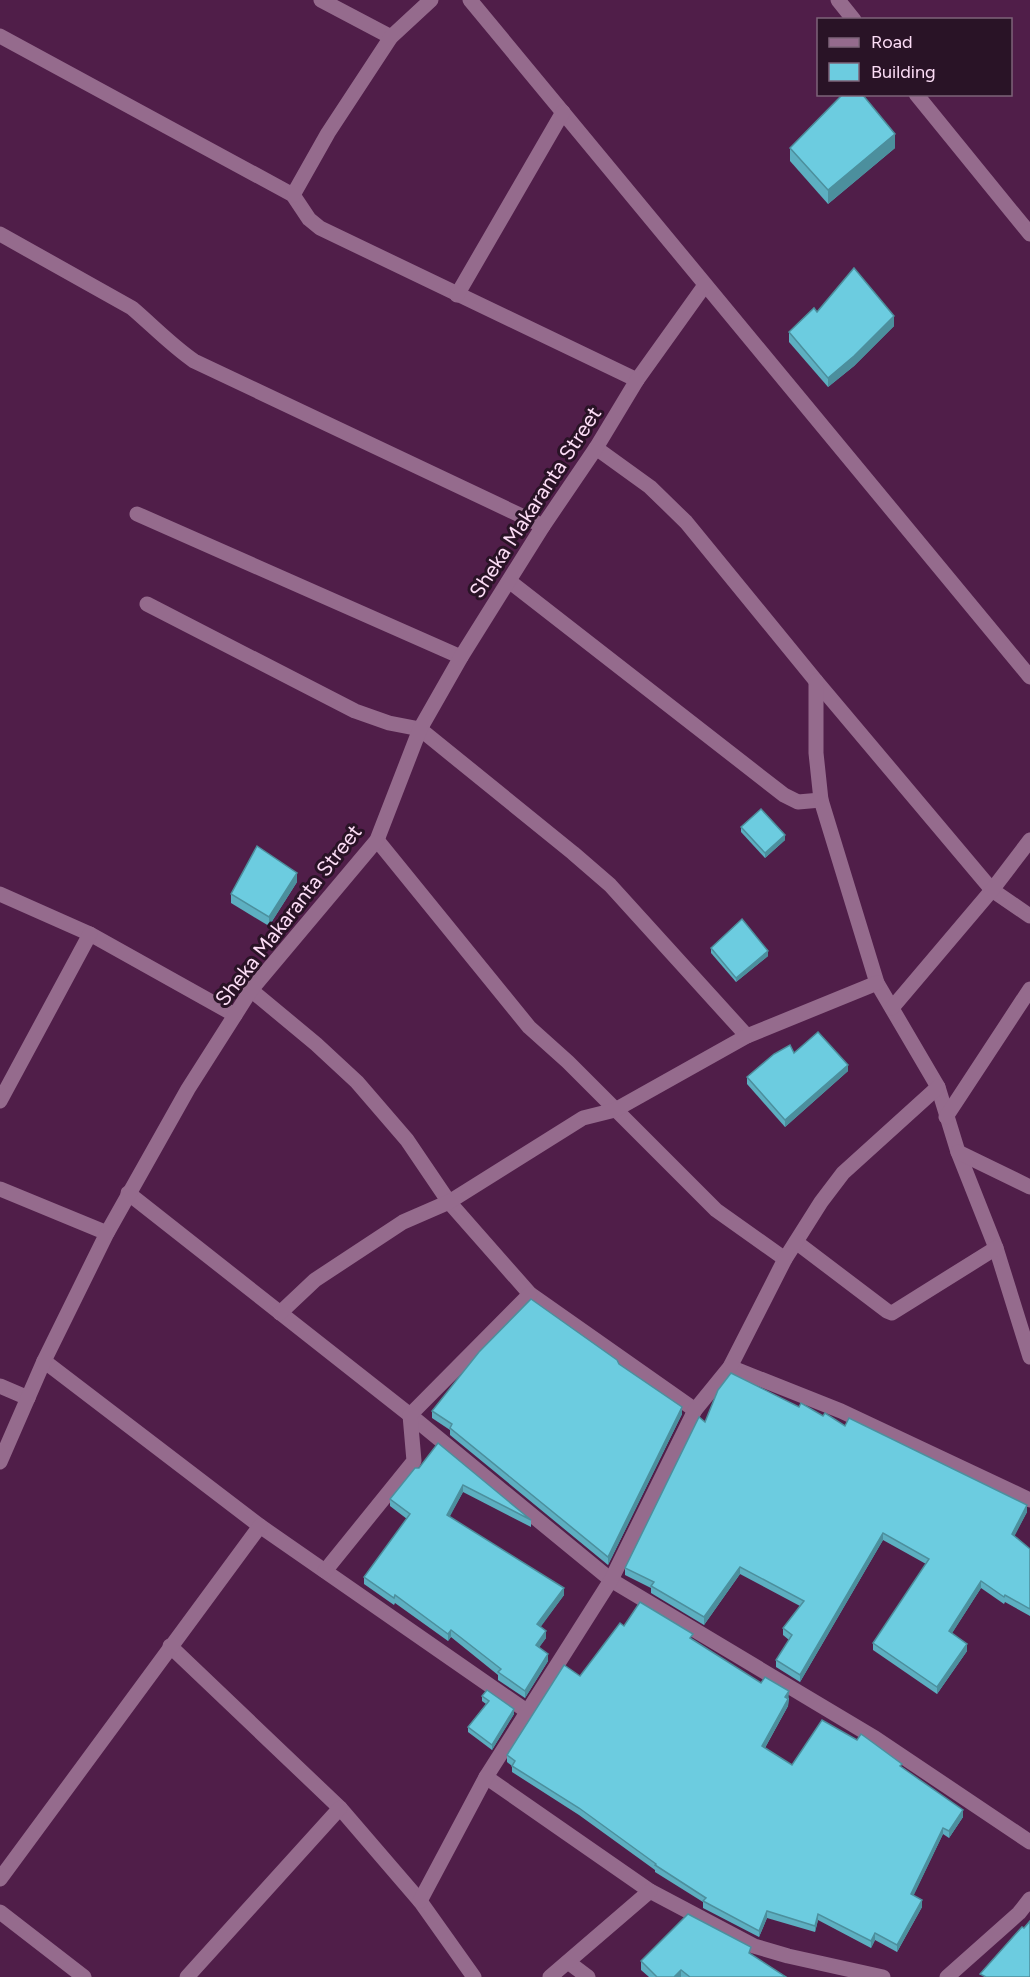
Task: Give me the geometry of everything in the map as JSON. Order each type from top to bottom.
[{"type":"street","points":[[321,0],[391,37]]},
{"type":"street","points":[[293,195],[328,133],[391,37],[431,0]]},
{"type":"street","points":[[470,0],[1030,677]]},
{"type":"street","points":[[838,0],[852,18]]},
{"type":"street","points":[[0,36],[293,195],[309,219],[320,228],[637,380]]},
{"type":"street","points":[[918,96],[1030,234]]},
{"type":"street","points":[[457,295],[563,112]]},
{"type":"street","points":[[0,234],[132,308],[173,347],[194,361],[543,526]]},
{"type":"street","name":"Sheka Makaranta Street","points":[[0,1462],[44,1361],[107,1233],[188,1089],[250,990],[376,840],[420,729],[462,657],[637,380],[705,285]]},
{"type":"street","points":[[596,448],[650,487],[686,522],[816,681],[993,890],[1030,916]]},
{"type":"street","points":[[137,514],[462,657]]},
{"type":"street","points":[[509,581],[784,795],[798,802],[821,800]]},
{"type":"street","points":[[147,604],[355,711],[389,723],[420,729],[610,885],[747,1036]]},
{"type":"street","points":[[816,681],[816,753],[821,800],[877,983],[938,1087],[958,1152],[996,1248],[1030,1357]]},
{"type":"street","points":[[376,840],[529,1027],[568,1062],[716,1210],[785,1259]]},
{"type":"street","points":[[892,1008],[993,890],[1030,840]]},
{"type":"street","points":[[0,894],[90,934],[235,1015]]},
{"type":"street","points":[[0,1101],[90,934]]},
{"type":"street","points":[[280,1313],[315,1280],[404,1222],[449,1202],[583,1118],[615,1110],[747,1036],[877,983]]},
{"type":"street","points":[[946,1117],[1030,989]]},
{"type":"street","points":[[250,990],[316,1044],[357,1082],[407,1140],[449,1202],[530,1294],[695,1410]]},
{"type":"street","points":[[420,1901],[486,1777],[611,1580],[695,1410],[730,1367],[785,1259],[821,1202],[843,1173],[938,1087]]},
{"type":"street","points":[[958,1152],[1030,1187]]},
{"type":"street","points":[[0,1190],[107,1233]]},
{"type":"street","points":[[128,1193],[410,1415],[611,1580],[875,1738],[1030,1842]]},
{"type":"street","points":[[796,1242],[892,1313],[996,1248]]},
{"type":"street","points":[[325,1571],[414,1461],[410,1415],[530,1294]]},
{"type":"street","points":[[44,1361],[260,1526],[528,1712]]},
{"type":"street","points":[[730,1367],[841,1412],[1030,1500]]},
{"type":"street","points":[[0,1386],[28,1398]]},
{"type":"street","points":[[0,1879],[260,1526]]},
{"type":"street","points":[[170,1646],[340,1808],[375,1846],[420,1901],[474,1977]]},
{"type":"street","points":[[486,1777],[651,1891],[754,1946],[883,1977]]},
{"type":"street","points":[[187,1977],[340,1808]]},
{"type":"street","points":[[550,1977],[651,1891]]},
{"type":"street","points":[[949,1977],[1025,1916],[1030,1899]]},
{"type":"street","points":[[0,1912],[84,1977]]},
{"type":"street","points":[[568,1962],[588,1977]]},
{"type":"building","points":[[841,96],[864,96],[895,134],[828,190],[790,148]]},
{"type":"building","points":[[854,268],[894,316],[828,378],[789,332],[814,308],[817,312]]},
{"type":"building","points":[[761,809],[785,835],[765,853],[741,827]]},
{"type":"building","points":[[257,846],[297,873],[269,917],[231,894]]},
{"type":"building","points":[[742,919],[768,951],[736,978],[711,948]]},
{"type":"building","points":[[818,1032],[848,1065],[785,1120],[747,1077],[774,1054],[790,1045],[794,1053]]},
{"type":"building","points":[[531,1299],[682,1407],[608,1557],[450,1428],[452,1424],[432,1411],[479,1352]]},
{"type":"building","points":[[731,1373],[799,1407],[801,1403],[823,1416],[825,1413],[845,1426],[849,1418],[1027,1505],[1012,1534],[1030,1549],[1030,1609],[1005,1595],[1004,1597],[981,1581],[949,1631],[967,1644],[937,1687],[873,1643],[929,1559],[883,1533],[800,1675],[776,1660],[792,1635],[783,1628],[804,1601],[740,1567],[704,1617],[651,1586],[654,1582],[625,1568],[699,1417],[705,1422],[718,1390]]},
{"type":"building","points":[[438,1443],[531,1520],[463,1485],[447,1515],[564,1588],[537,1624],[546,1631],[536,1645],[548,1654],[525,1691],[498,1672],[501,1669],[451,1630],[448,1634],[395,1595],[394,1598],[364,1577],[410,1514],[390,1499],[415,1468],[419,1468]]},
{"type":"building","points":[[640,1602],[693,1634],[690,1638],[761,1683],[765,1677],[789,1691],[785,1697],[788,1699],[762,1746],[792,1765],[822,1720],[857,1740],[861,1734],[902,1764],[900,1766],[963,1810],[949,1831],[943,1828],[911,1894],[922,1900],[897,1945],[875,1933],[871,1941],[818,1914],[815,1926],[767,1911],[759,1931],[703,1901],[706,1898],[655,1865],[579,1808],[512,1766],[515,1761],[507,1755],[564,1665],[580,1676],[620,1623],[624,1626]]},
{"type":"building","points":[[487,1690],[514,1709],[492,1745],[468,1727],[489,1701],[482,1696]]},
{"type":"building","points":[[688,1914],[751,1947],[749,1953],[786,1977],[690,1977],[681,1970],[674,1977],[657,1977],[641,1961]]},
{"type":"building","points":[[1030,1921],[1030,1977],[986,1977],[980,1974],[1022,1927],[1024,1928]]}]
